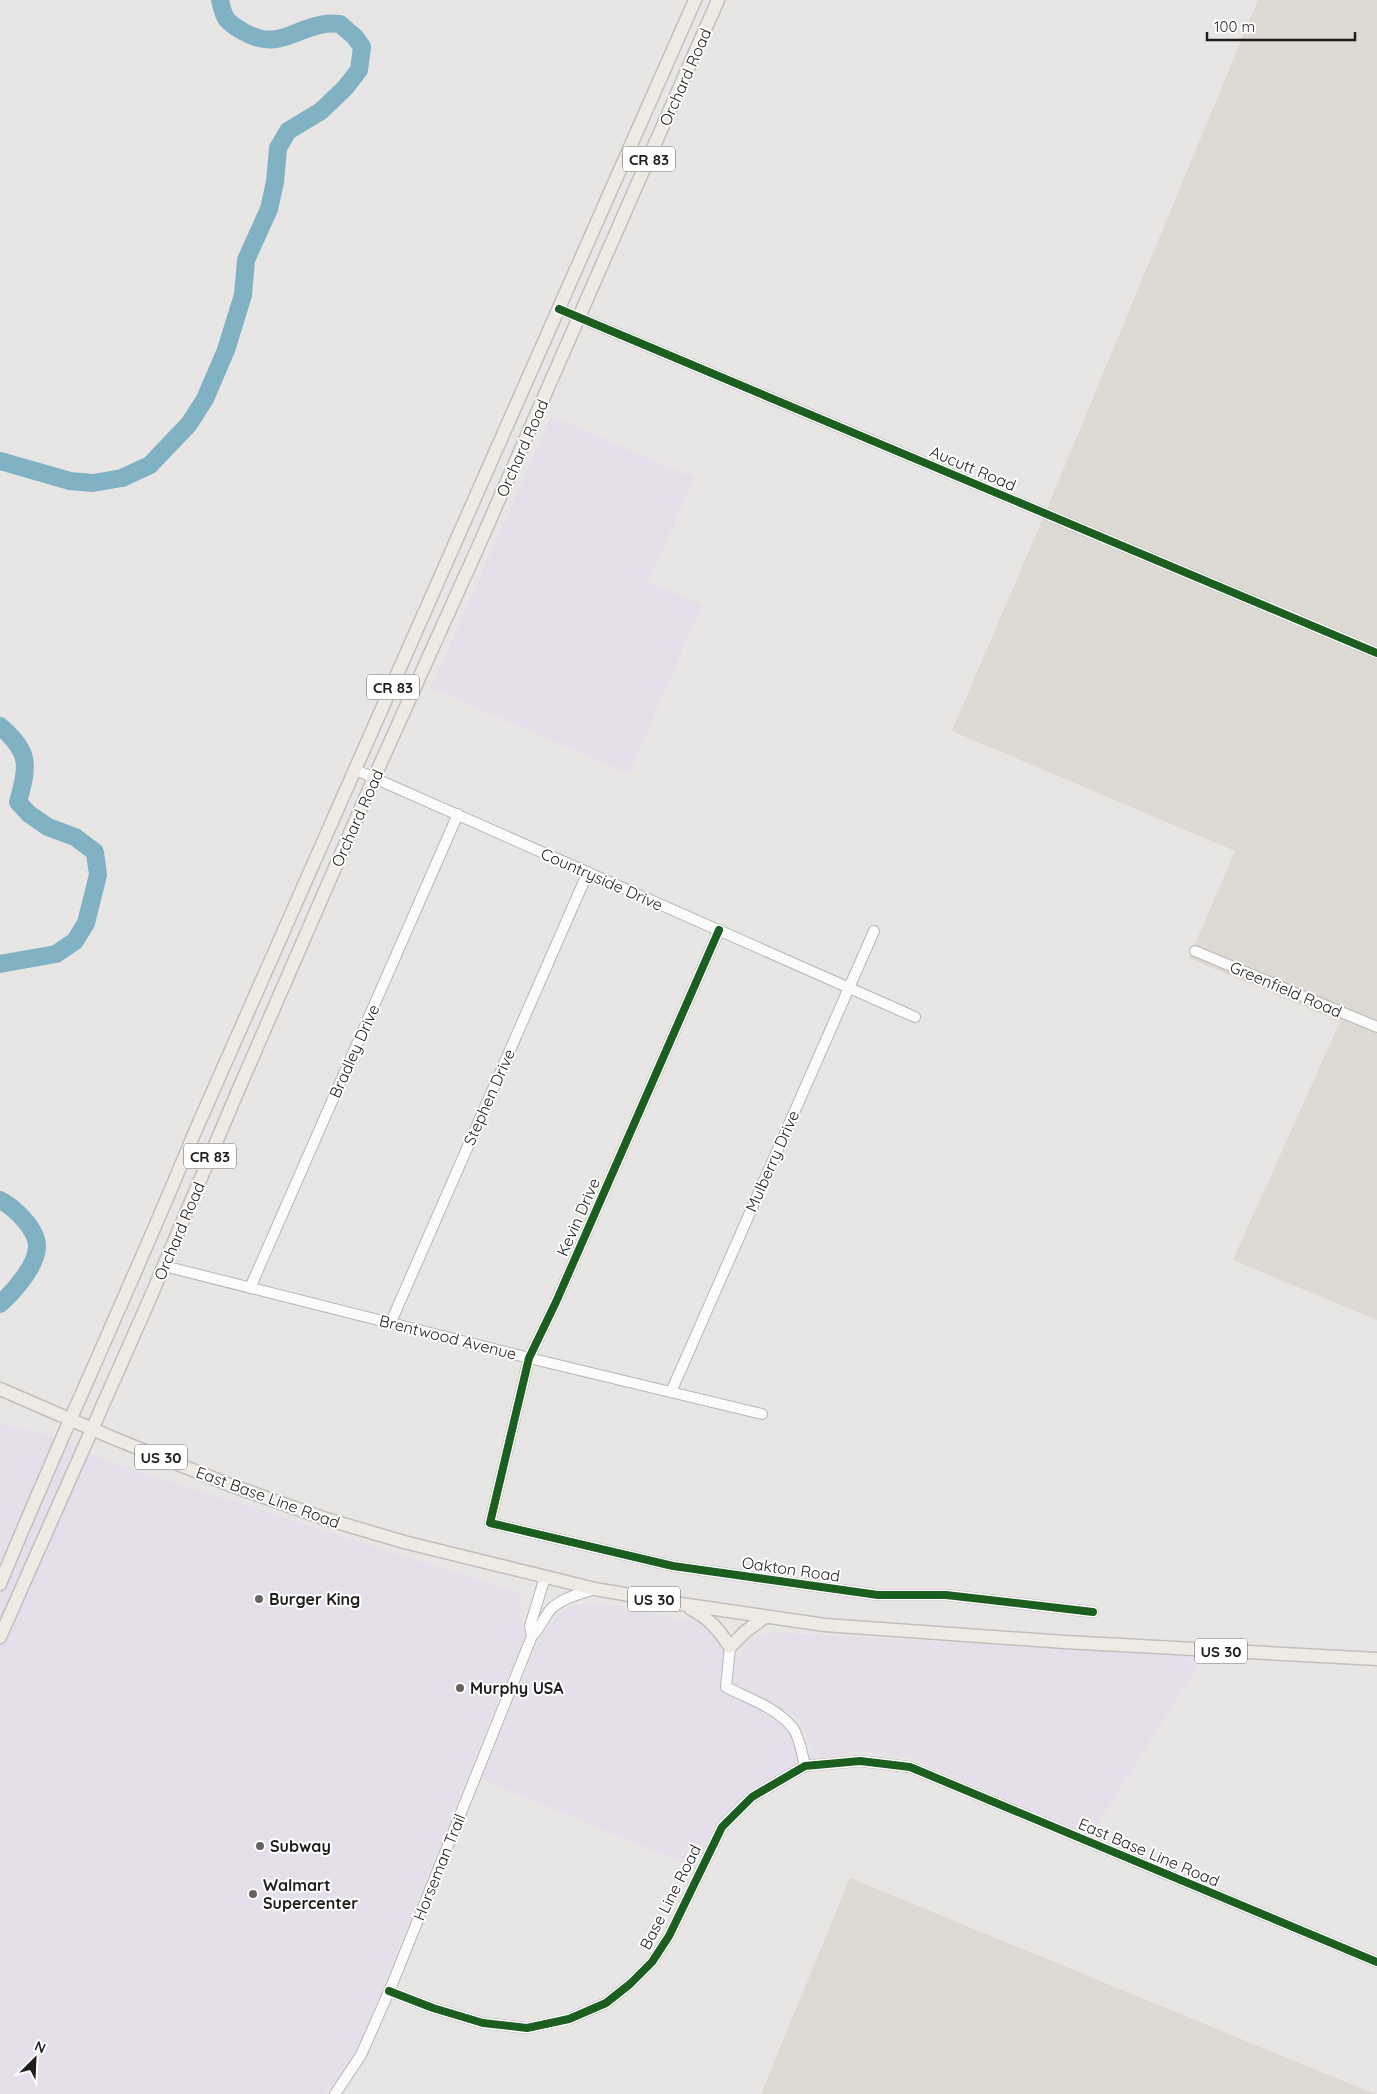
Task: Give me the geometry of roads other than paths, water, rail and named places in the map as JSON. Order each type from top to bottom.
[{"type":"main road","name":"Orchard Road","points":[[0,1584],[70,1420],[142,1259],[194,1134],[695,0]]},
{"type":"main road","name":"Orchard Road","points":[[0,1637],[164,1266],[374,778],[580,317],[718,0]]},
{"type":"main road","name":"East Base Line Road","points":[[0,1390],[230,1485],[326,1519],[404,1542],[545,1577]]},
{"type":"main road","name":"US 30","points":[[545,1577],[595,1589],[825,1626],[898,1632],[1377,1660]]},
{"type":"main road","points":[[682,1604],[705,1616],[730,1647],[746,1631],[765,1617]]},
{"type":"street","name":"Aucutt Road","points":[[559,309],[1377,653]]},
{"type":"street","name":"Countryside Drive","points":[[356,770],[915,1017]]},
{"type":"street","name":"Bradley Drive","points":[[250,1288],[458,814]]},
{"type":"street","name":"Stephen Drive","points":[[391,1322],[588,872]]},
{"type":"street","name":"Kevin Drive","points":[[490,1523],[529,1358],[556,1302],[719,930]]},
{"type":"street","name":"Mulberry Drive","points":[[671,1392],[874,930]]},
{"type":"street","name":"Greenfield Road","points":[[1195,951],[1377,1026]]},
{"type":"street","name":"Brentwood Avenue","points":[[164,1266],[529,1358],[762,1414]]},
{"type":"street","name":"Oakton Road","points":[[490,1523],[673,1566],[878,1595],[946,1595],[1093,1612]]},
{"type":"street","name":"Horseman Trail","points":[[532,1636],[530,1626],[545,1577]]},
{"type":"street","name":"Horseman Trail","points":[[336,2094],[361,2055],[390,1991],[532,1636],[539,1630],[551,1610],[559,1603],[595,1589]]},
{"type":"street","points":[[730,1647],[726,1687],[766,1706],[794,1729],[804,1766]]},
{"type":"street","name":"Base Line Road","points":[[390,1991],[433,2008],[483,2023],[527,2028],[569,2019],[606,2003],[630,1984],[652,1962],[668,1936],[722,1827],[752,1797],[804,1766],[860,1761],[910,1767]]},
{"type":"street","name":"East Base Line Road","points":[[910,1767],[1377,1962]]},
{"type":"waterway","points":[[0,461],[70,481],[93,483],[122,478],[150,465],[189,424],[205,399],[226,350],[243,295],[246,260],[269,209],[275,182],[278,148],[288,131],[321,111],[345,88],[359,70],[362,47],[355,37],[340,24],[313,27],[276,39],[256,37],[244,32],[227,19],[220,0]]},
{"type":"waterway","points":[[0,726],[17,744],[24,760],[24,778],[18,802],[29,814],[48,827],[75,837],[95,852],[98,875],[86,923],[75,941],[56,954],[0,964]]},
{"type":"waterway","points":[[0,1200],[24,1219],[36,1239],[37,1246],[36,1254],[29,1270],[0,1304]]},
{"type":"place","name":"Burger King","points":[[259,1599]]},
{"type":"place","name":"Murphy USA","points":[[460,1688]]},
{"type":"place","name":"Subway","points":[[260,1846]]},
{"type":"place","name":"Walmart Supercenter","points":[[253,1894]]}]
